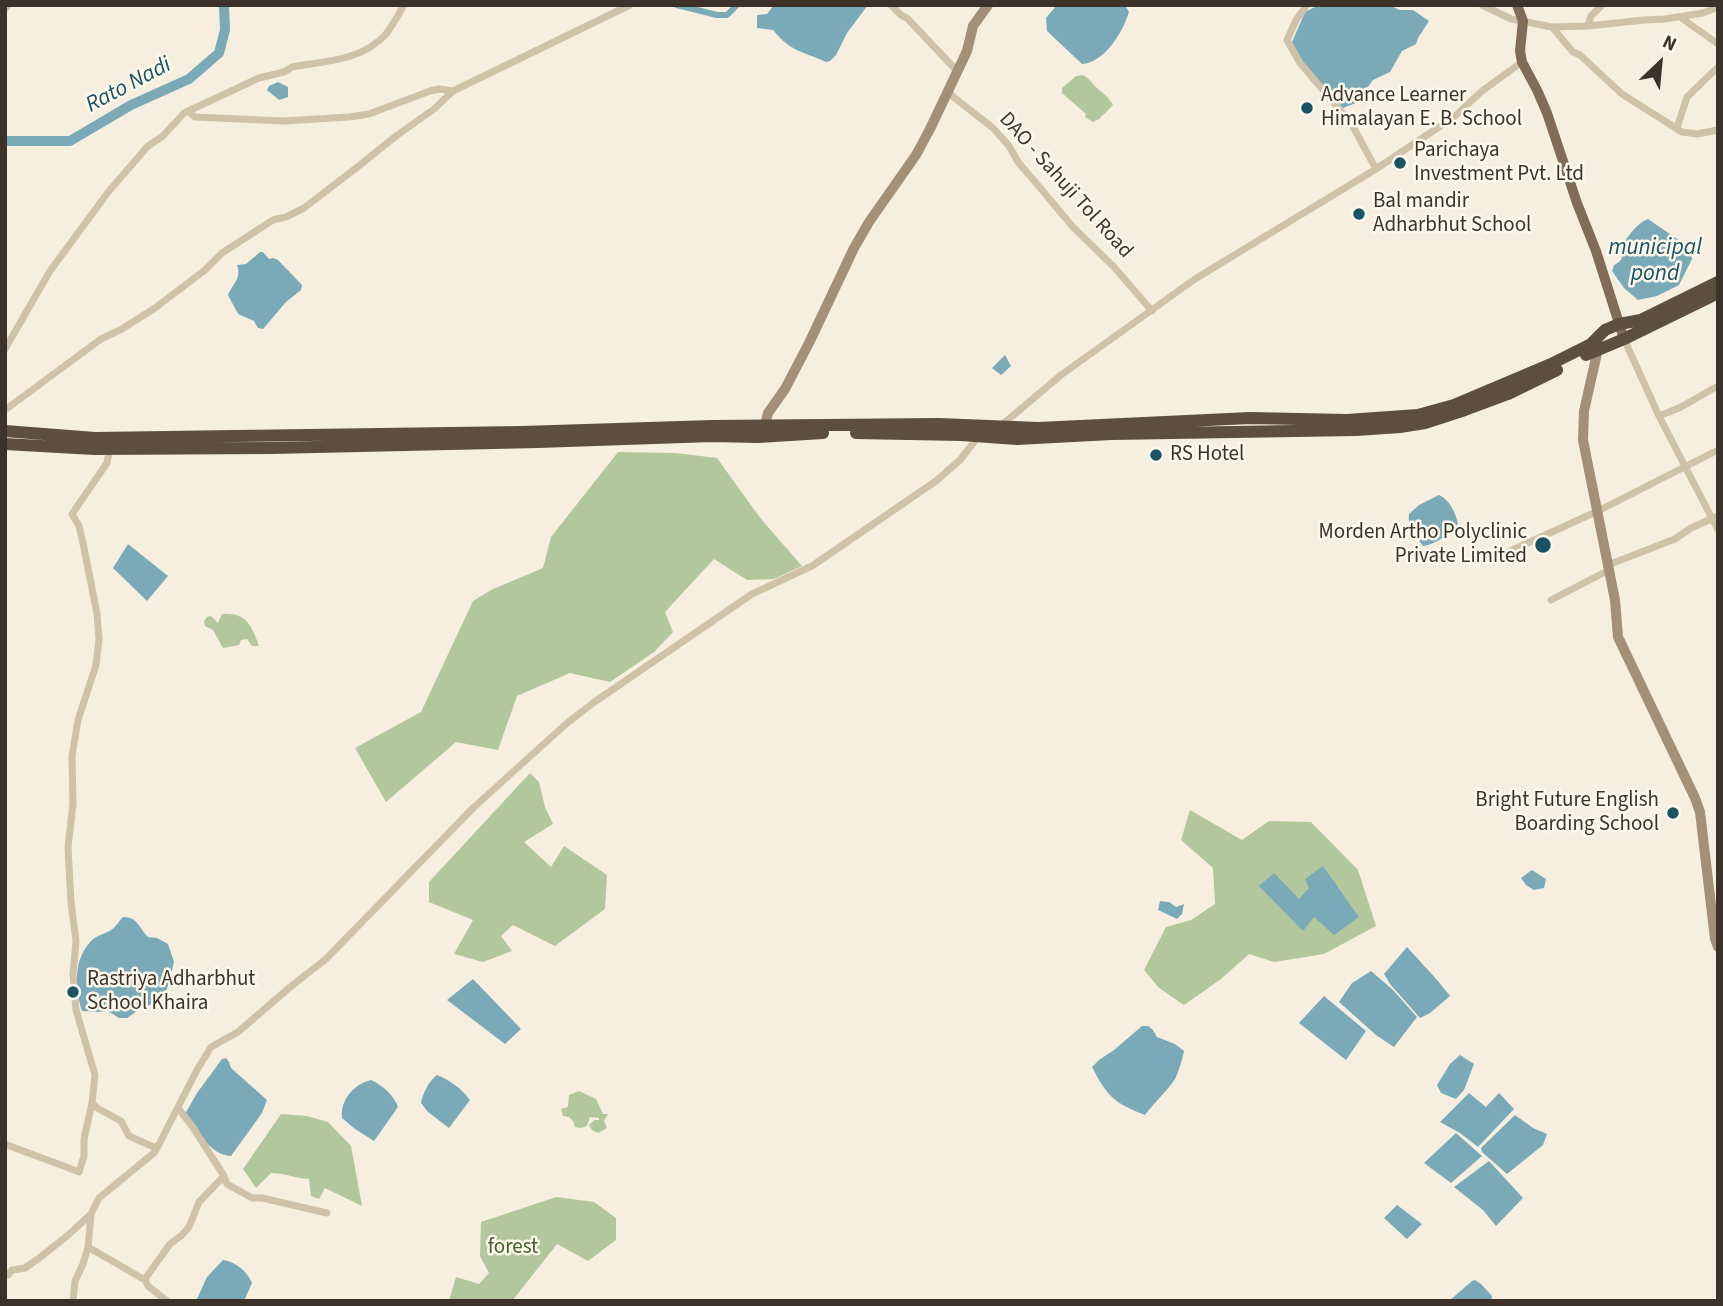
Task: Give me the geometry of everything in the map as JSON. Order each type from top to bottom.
[{"type":"highway","points":[[5,431],[95,438],[712,431],[758,437],[824,433],[978,437],[1009,430],[1038,428],[1250,418],[1347,420],[1418,415],[1454,405],[1551,364],[1591,344],[1605,331],[1619,324],[1642,320],[1718,282]]},
{"type":"highway","points":[[5,444],[59,448],[272,448],[551,442],[765,425],[939,424],[1009,430],[1111,433],[1400,427],[1455,413],[1508,394],[1718,293]]},
{"type":"main road","points":[[765,425],[768,413],[785,389],[854,248],[916,155],[967,51],[973,26],[988,5]]},
{"type":"main road","points":[[1517,5],[1523,21],[1520,51],[1522,62],[1547,113],[1624,339]]},
{"type":"main road","points":[[1598,349],[1584,411],[1583,440],[1615,600],[1618,637],[1700,812],[1718,947]]},
{"type":"street","points":[[5,349],[50,271],[96,207],[148,146],[163,136],[184,113],[258,78],[284,72],[292,67],[351,57],[368,50],[384,36],[404,5]]},
{"type":"street","points":[[5,410],[101,339],[155,307],[205,270],[222,253],[273,220],[304,208],[434,109],[453,91],[630,5]]},
{"type":"street","points":[[891,5],[907,18],[957,71]]},
{"type":"street","points":[[1307,5],[1287,40],[1300,63],[1351,123],[1376,169]]},
{"type":"street","points":[[1482,5],[1511,19],[1552,27],[1680,17],[1717,9]]},
{"type":"street","points":[[1588,26],[1591,16],[1601,5]]},
{"type":"street","points":[[1680,17],[1718,44]]},
{"type":"street","points":[[1552,27],[1573,52],[1580,55],[1622,94],[1682,132],[1697,134],[1718,130]]},
{"type":"street","points":[[1009,430],[1025,405],[1061,375],[1195,279],[1376,169],[1454,117],[1522,62]]},
{"type":"street","points":[[1677,128],[1687,97],[1718,67]]},
{"type":"street","name":"DAO - Sahuji Tol Road","points":[[949,89],[951,95],[993,128],[1072,226],[1121,274],[1152,311]]},
{"type":"street","points":[[188,111],[195,117],[284,121],[349,117],[369,114],[430,91],[453,91]]},
{"type":"street","points":[[1624,339],[1684,466],[1715,518],[1718,530]]},
{"type":"street","points":[[1659,416],[1718,386]]},
{"type":"street","points":[[5,1275],[12,1270],[25,1268],[67,1236],[91,1214],[99,1198],[155,1152],[211,1047],[238,1032],[326,959],[473,808],[566,724],[752,594],[812,566],[936,481],[961,460],[978,437]]},
{"type":"street","points":[[5,1144],[79,1172],[92,1103],[95,1075],[76,1010],[73,974],[76,941],[68,847],[74,804],[72,756],[78,720],[96,665],[99,639],[84,548],[79,526],[72,514],[107,463],[110,448]]},
{"type":"street","points":[[1497,558],[1598,511],[1718,450]]},
{"type":"street","points":[[1551,600],[1609,568],[1715,518]]},
{"type":"street","points":[[92,1103],[121,1121],[129,1136],[156,1148]]},
{"type":"street","points":[[178,1108],[227,1184],[252,1198],[327,1213]]},
{"type":"street","points":[[145,1280],[170,1244],[189,1227],[199,1202],[224,1176]]},
{"type":"street","points":[[73,1301],[75,1281],[88,1247],[91,1214]]},
{"type":"street","points":[[88,1247],[128,1268],[167,1301]]},
{"type":"green space","points":[[1082,75],[1113,105],[1093,122],[1062,93],[1062,88],[1076,76]]},
{"type":"green space","points":[[618,452],[675,453],[717,458],[761,519],[802,566],[774,579],[747,580],[714,559],[665,612],[673,632],[654,652],[610,682],[570,673],[517,696],[498,750],[456,742],[386,802],[355,748],[421,712],[473,601],[491,590],[543,568],[551,537]]},
{"type":"green space","points":[[222,614],[237,615],[247,622],[259,646],[252,646],[247,639],[241,640],[239,645],[223,648],[213,630],[205,626],[204,621],[211,616],[218,623]]},
{"type":"green space","points":[[530,773],[539,782],[545,807],[553,824],[524,842],[551,867],[564,846],[607,875],[605,909],[555,946],[513,925],[501,936],[512,951],[483,962],[454,954],[473,920],[429,902],[429,882]]},
{"type":"green space","points":[[1190,810],[1242,840],[1269,821],[1311,822],[1358,870],[1376,926],[1324,954],[1274,962],[1249,954],[1221,979],[1184,1005],[1159,988],[1144,970],[1166,927],[1191,920],[1215,904],[1213,868],[1181,840]]},
{"type":"green space","points":[[579,1091],[596,1099],[603,1114],[608,1114],[604,1121],[607,1128],[598,1133],[592,1130],[589,1125],[599,1118],[590,1117],[587,1126],[581,1128],[575,1127],[569,1117],[563,1116],[561,1109],[568,1107],[569,1095]]},
{"type":"green space","points":[[281,1114],[307,1116],[328,1122],[351,1146],[362,1206],[325,1188],[319,1199],[311,1196],[309,1179],[281,1174],[271,1173],[256,1188],[243,1169]]},
{"type":"green space","name":"forest","points":[[556,1197],[594,1202],[616,1218],[616,1240],[588,1261],[557,1244],[512,1301],[449,1301],[456,1277],[479,1284],[489,1273],[480,1256],[481,1222]]},
{"type":"water","points":[[774,5],[868,5],[847,33],[836,55],[826,62],[791,47],[773,30],[757,28],[757,15],[767,14]]},
{"type":"water","points":[[1057,5],[1125,5],[1129,12],[1112,45],[1098,58],[1082,64],[1047,31],[1046,18]]},
{"type":"water","points":[[1319,5],[1390,5],[1399,10],[1413,10],[1429,21],[1416,44],[1402,51],[1390,72],[1373,80],[1356,103],[1343,108],[1302,61],[1292,42],[1305,12]]},
{"type":"water","points":[[278,82],[288,87],[288,97],[279,100],[267,90]]},
{"type":"water","name":"municipal pond","points":[[1648,219],[1686,245],[1692,259],[1679,285],[1657,296],[1638,300],[1624,288],[1612,271],[1622,258],[1622,248],[1628,237],[1637,226]]},
{"type":"water","points":[[260,252],[269,259],[278,260],[302,285],[301,290],[286,302],[263,329],[258,328],[254,321],[238,314],[228,295],[238,277],[237,265],[246,264]]},
{"type":"water","points":[[1005,355],[1011,366],[1001,375],[992,368]]},
{"type":"water","points":[[1439,495],[1451,507],[1458,524],[1442,538],[1423,546],[1411,527],[1409,514],[1419,505]]},
{"type":"water","points":[[128,544],[168,576],[147,601],[113,568]]},
{"type":"water","points":[[1323,866],[1359,917],[1334,935],[1314,917],[1303,931],[1259,886],[1274,873],[1299,899],[1309,888],[1305,879]]},
{"type":"water","points":[[1532,870],[1546,879],[1544,888],[1534,890],[1521,878]]},
{"type":"water","points":[[1160,901],[1169,902],[1176,907],[1184,904],[1182,914],[1177,919],[1158,910]]},
{"type":"water","points":[[123,917],[135,921],[148,937],[168,944],[174,962],[167,989],[156,1002],[127,1018],[119,1018],[108,1011],[82,1011],[77,984],[81,957],[91,941],[113,929]]},
{"type":"water","points":[[1407,947],[1450,996],[1420,1018],[1384,974]]},
{"type":"water","points":[[1371,971],[1393,990],[1417,1017],[1394,1047],[1376,1035],[1339,1002],[1352,983]]},
{"type":"water","points":[[473,979],[521,1029],[505,1044],[447,1000]]},
{"type":"water","points":[[1324,996],[1366,1031],[1346,1060],[1299,1023]]},
{"type":"water","points":[[1142,1026],[1148,1026],[1157,1037],[1184,1051],[1175,1079],[1145,1115],[1112,1097],[1092,1067]]},
{"type":"water","points":[[1460,1055],[1474,1064],[1464,1090],[1456,1099],[1441,1093],[1437,1085],[1450,1064]]},
{"type":"water","points":[[226,1058],[231,1068],[267,1100],[262,1113],[231,1156],[223,1155],[210,1146],[185,1114],[197,1093],[222,1059]]},
{"type":"water","points":[[437,1075],[455,1085],[470,1100],[449,1128],[421,1103],[431,1080]]},
{"type":"water","points":[[371,1080],[394,1098],[398,1107],[374,1141],[342,1118],[343,1105],[349,1094],[359,1085]]},
{"type":"water","points":[[1469,1093],[1486,1107],[1499,1093],[1514,1109],[1478,1147],[1440,1122]]},
{"type":"water","points":[[1515,1115],[1547,1134],[1543,1145],[1507,1174],[1482,1152],[1481,1148]]},
{"type":"water","points":[[1456,1133],[1482,1156],[1451,1183],[1424,1163]]},
{"type":"water","points":[[1489,1161],[1523,1198],[1496,1226],[1483,1210],[1454,1187]]},
{"type":"water","points":[[1397,1205],[1422,1224],[1407,1239],[1384,1218]]},
{"type":"water","points":[[223,1260],[237,1265],[250,1279],[252,1283],[244,1301],[196,1301],[207,1277]]},
{"type":"water","points":[[1475,1280],[1492,1296],[1491,1301],[1449,1301],[1472,1281]]},
{"type":"waterway","name":"Rato Nadi","points":[[5,141],[70,141],[131,105],[189,79],[219,53],[225,30],[224,5]]},
{"type":"waterway","points":[[677,5],[717,15],[727,15],[737,5]]},
{"type":"place","name":"Advance Learner Himalayan E. B. School","points":[[1307,108]]},
{"type":"place","name":"Parichaya Investment Pvt. Ltd","points":[[1400,163]]},
{"type":"place","name":"Bal mandir Adharbhut School","points":[[1359,214]]},
{"type":"place","name":"RS Hotel","points":[[1156,455]]},
{"type":"place","name":"Morden Artho Polyclinic Private Limited","points":[[1543,545]]},
{"type":"place","name":"Bright Future English Boarding School","points":[[1673,813]]},
{"type":"place","name":"Rastriya Adharbhut School Khaira","points":[[73,992]]}]
